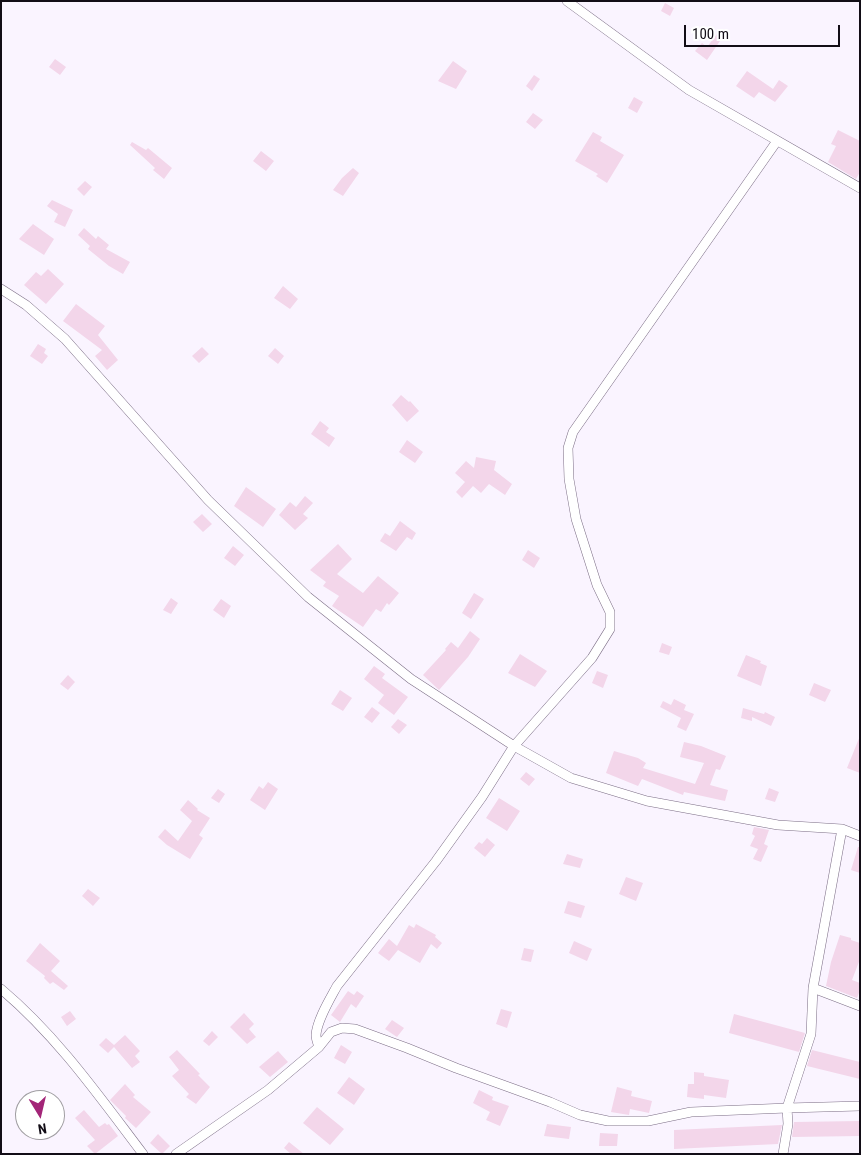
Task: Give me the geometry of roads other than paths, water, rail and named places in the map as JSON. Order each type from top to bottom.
[{"type":"street","points":[[567,1],[690,90],[860,188]]},
{"type":"street","points":[[319,1047],[316,1036],[318,1028],[337,986],[436,861],[482,797],[514,746],[592,658],[610,629],[610,612],[597,585],[576,520],[569,479],[568,448],[573,432],[777,141]]},
{"type":"street","points":[[1,289],[26,305],[65,339],[208,500],[308,597],[411,679],[514,746],[572,778],[647,801],[778,825],[842,829],[860,836]]},
{"type":"street","points":[[783,1154],[788,1124],[787,1108],[810,1034],[813,988],[842,829]]},
{"type":"street","points":[[813,988],[860,1006]]},
{"type":"street","points":[[1,989],[19,1004],[57,1044],[85,1077],[143,1154]]},
{"type":"street","points":[[176,1154],[268,1090],[319,1047],[330,1032],[342,1028],[355,1030],[407,1048],[580,1115],[608,1121],[648,1122],[691,1112],[860,1106]]}]
